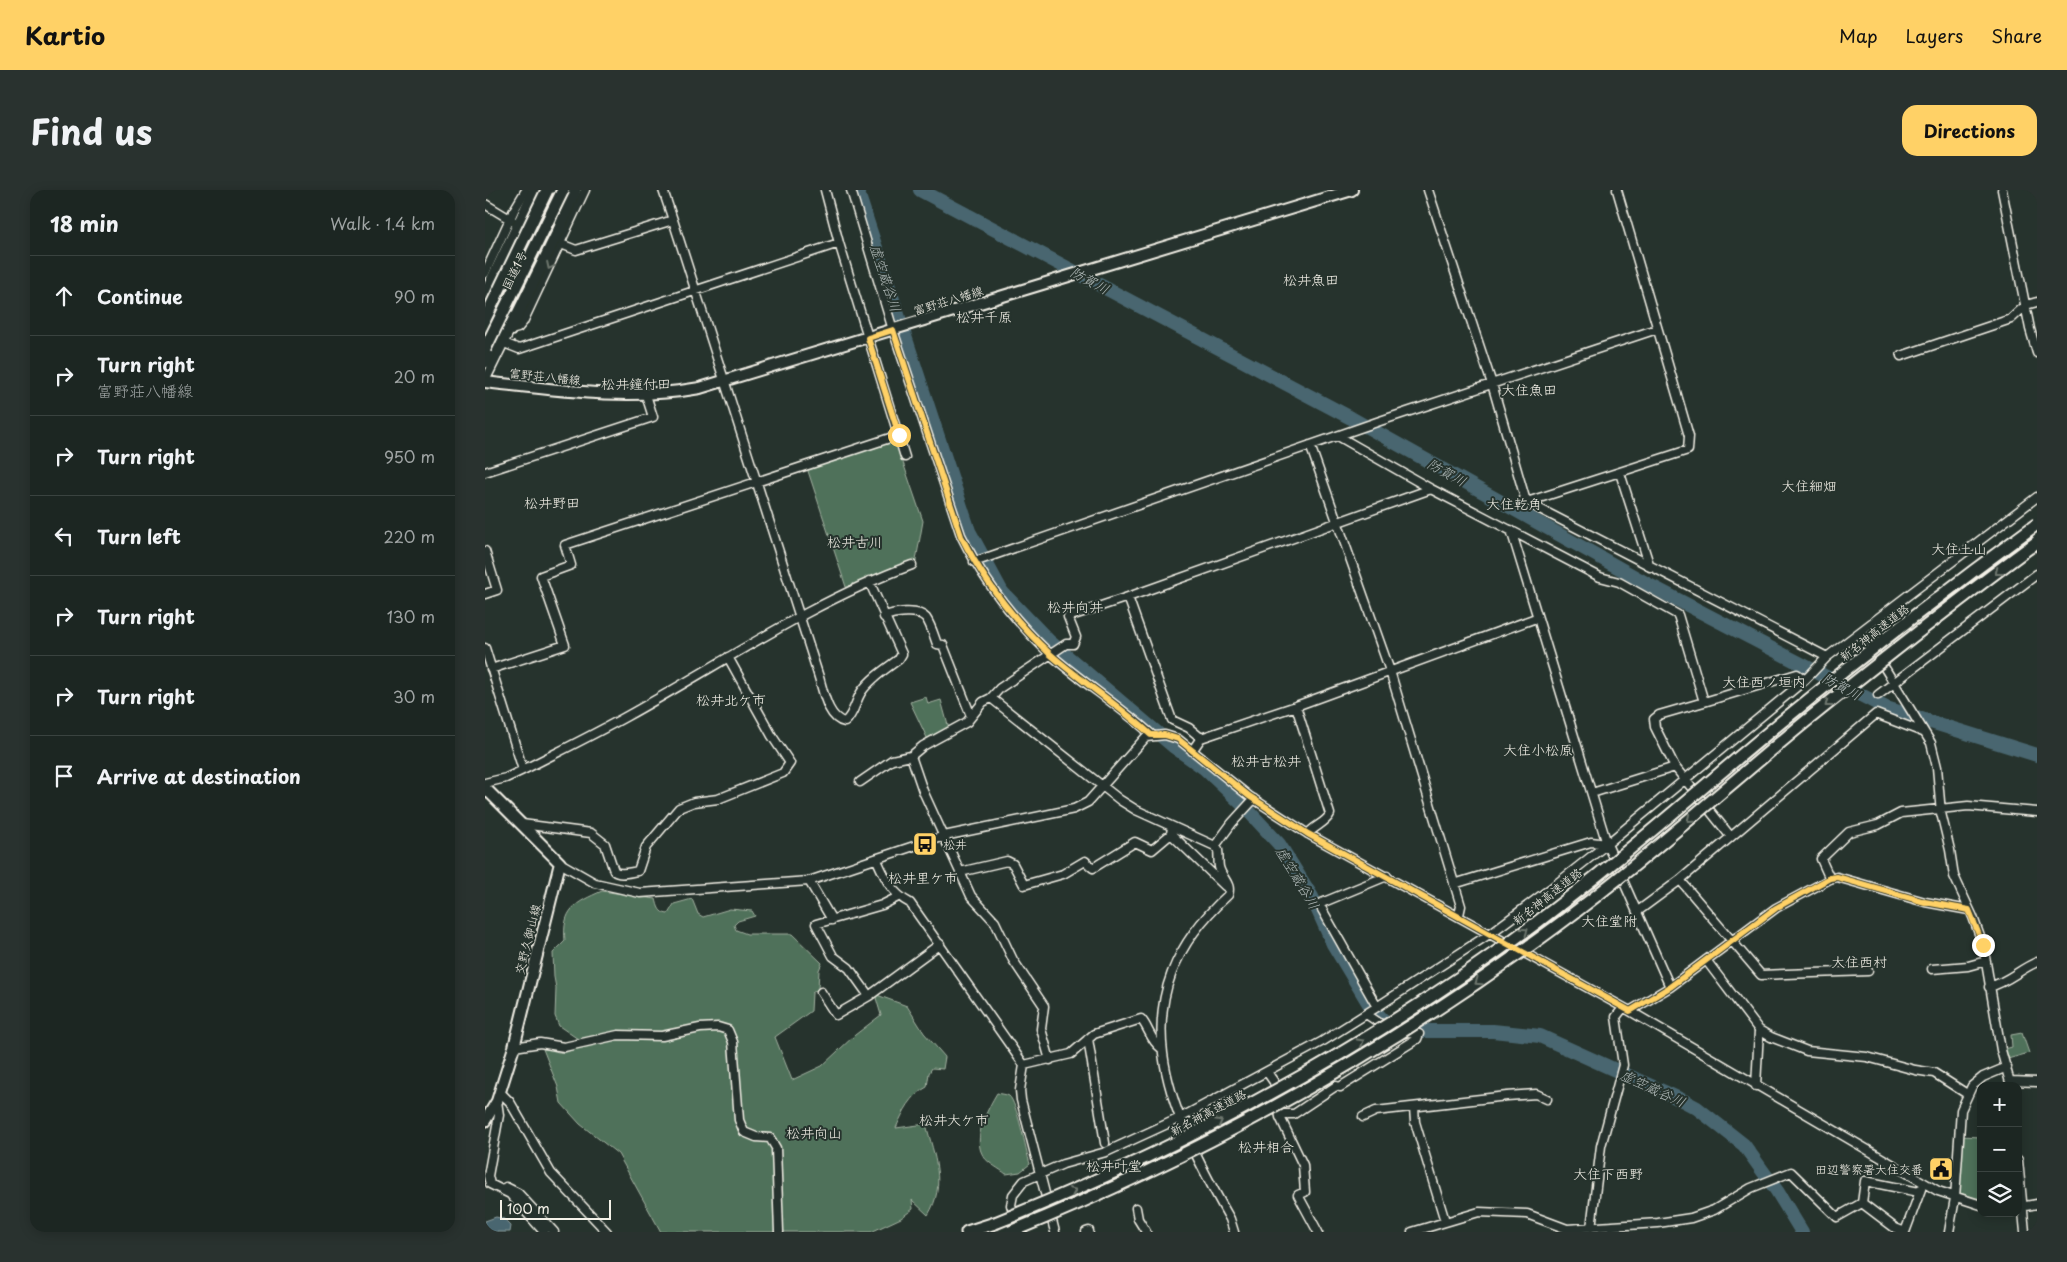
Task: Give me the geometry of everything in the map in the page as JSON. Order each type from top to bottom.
[{"type":"highway","points":[[486,301],[535,190]]},
{"type":"highway","name":"国道1号","points":[[486,301],[542,190]]},
{"type":"highway","points":[[485,318],[547,190]]},
{"type":"highway","points":[[485,349],[563,190]]},
{"type":"highway","name":"国道1号","points":[[485,362],[569,190]]},
{"type":"highway","points":[[510,330],[559,230],[575,190]]},
{"type":"highway","name":"新名神高速道路","points":[[967,1232],[995,1223],[1103,1178],[1183,1141],[1277,1091],[1367,1038],[1458,979],[1538,922],[1795,711],[2037,524]]},
{"type":"highway","points":[[1010,1232],[1120,1186],[1207,1144],[1312,1087],[1393,1038],[1477,983],[1556,926],[1805,722],[2037,542]]},
{"type":"main road","name":"富野荘八幡線","points":[[485,382],[597,394],[646,395],[673,393],[726,382],[1352,190]]},
{"type":"main road","points":[[485,788],[560,863]]},
{"type":"main road","name":"交野久御山線","points":[[485,1121],[499,1096],[514,1047],[560,863]]},
{"type":"street","points":[[485,272],[513,220],[526,190]]},
{"type":"street","points":[[485,382],[510,330],[518,328],[523,322],[558,243],[585,190]]},
{"type":"street","points":[[663,190],[726,382],[755,482],[799,617],[833,714],[839,721],[845,722],[852,716],[861,692],[870,682],[899,659],[902,654],[869,581]]},
{"type":"street","points":[[825,190],[839,243],[905,457]]},
{"type":"street","points":[[851,190],[899,328],[961,536],[974,562],[1016,618],[1051,654],[1153,735]]},
{"type":"street","points":[[1428,190],[1492,384],[1525,500],[1650,567],[1827,657]]},
{"type":"street","points":[[1525,500],[1620,473],[1688,450],[1689,436],[1617,190]]},
{"type":"street","points":[[2002,190],[2030,329],[2037,353]]},
{"type":"street","points":[[485,204],[513,220]]},
{"type":"street","points":[[558,243],[576,250],[673,220]]},
{"type":"street","points":[[504,343],[519,349],[839,243]]},
{"type":"street","points":[[1901,356],[2011,319],[2026,305],[2037,302]]},
{"type":"street","points":[[974,562],[1311,445],[1657,329]]},
{"type":"street","points":[[485,472],[653,417],[646,395]]},
{"type":"street","points":[[491,669],[565,645],[541,576],[571,565],[565,545],[899,435]]},
{"type":"street","points":[[1338,436],[1341,440],[1431,489],[1600,578],[1619,582],[1678,615],[1704,702]]},
{"type":"street","points":[[1311,445],[1390,671],[1461,906],[1459,915]]},
{"type":"street","points":[[1620,473],[1650,567]]},
{"type":"street","points":[[860,782],[892,760],[911,756],[923,746],[967,722],[983,702],[991,698],[1000,688],[1066,644],[1076,642],[1068,618],[1431,489]]},
{"type":"street","points":[[1019,1232],[1011,1206],[1013,1195],[1024,1181],[1039,1173],[1106,1152],[1180,1118],[1267,1072],[1366,1014],[1491,933],[1607,844],[1686,780],[1805,680],[1827,657],[2037,497]]},
{"type":"street","points":[[1511,530],[1607,844],[1670,987]]},
{"type":"street","points":[[485,551],[497,590],[485,594]]},
{"type":"street","points":[[485,783],[506,778],[523,770],[627,716],[799,617],[869,581],[912,565]]},
{"type":"street","points":[[1878,696],[2037,574]]},
{"type":"street","points":[[1128,597],[1172,720],[1178,725],[1189,728],[1201,738]]},
{"type":"street","points":[[884,617],[901,613],[922,615],[926,619],[937,644],[943,645],[971,716]]},
{"type":"street","points":[[1192,751],[1201,738],[1296,706],[1537,618]]},
{"type":"street","points":[[1862,631],[1931,743],[1937,767],[1941,810],[1954,876],[1983,945],[2001,1050],[2011,1082]]},
{"type":"street","points":[[485,648],[523,770]]},
{"type":"street","points":[[521,824],[591,833],[605,844],[614,871],[617,874],[638,871],[646,847],[679,808],[693,802],[718,799],[783,773],[791,763],[772,736],[728,657]]},
{"type":"street","points":[[1731,837],[1675,767],[1655,727],[1654,719],[1659,715],[1797,674],[1805,680]]},
{"type":"street","points":[[991,698],[1136,810],[1171,830],[1215,846],[1218,850],[1219,866],[1227,882],[1229,892]]},
{"type":"street","points":[[1296,706],[1330,814],[1328,819],[1313,827],[1308,834]]},
{"type":"street","points":[[1638,911],[1680,880],[1876,714],[1923,731]]},
{"type":"street","points":[[560,863],[595,883],[639,893],[809,881],[877,860],[944,836],[1074,809],[1088,802],[1136,746],[1153,735],[1165,735],[1178,739],[1255,800],[1308,834],[1491,933],[1925,1184],[1955,1198],[1977,1204]]},
{"type":"street","points":[[911,756],[923,791],[971,896],[995,922],[1013,960],[1041,1001],[1044,1012],[1041,1029],[1050,1060]]},
{"type":"street","points":[[1592,793],[1675,767]]},
{"type":"street","points":[[1215,846],[1232,823],[1255,800]]},
{"type":"street","points":[[1830,878],[1821,859],[1849,832],[1878,825],[1901,813],[1968,806],[2037,812]]},
{"type":"street","points":[[960,872],[1007,861],[1013,864],[1024,885],[1063,874],[1085,861],[1093,868],[1135,842],[1152,850],[1171,830]]},
{"type":"street","points":[[1171,830],[1217,876],[1229,892]]},
{"type":"street","points":[[1454,884],[1591,842],[1607,844]]},
{"type":"street","points":[[877,860],[898,897],[910,903],[1024,1065],[1020,1090],[1021,1100],[1055,1232]]},
{"type":"street","points":[[1377,1007],[1319,904],[1387,876]]},
{"type":"street","points":[[1594,1229],[1601,1146],[1623,1065],[1617,1017],[1626,1010],[1670,987],[1776,908],[1830,878],[1837,877],[1925,902],[1969,910]]},
{"type":"street","points":[[1680,880],[1761,975],[1868,971]]},
{"type":"street","points":[[809,881],[832,920]]},
{"type":"street","points":[[1229,892],[1199,923],[1187,939],[1175,964],[1162,1016],[1161,1048],[1168,1083],[1180,1118],[1230,1219],[1234,1232]]},
{"type":"street","points":[[869,996],[849,968],[833,956],[816,924],[882,905],[898,897]]},
{"type":"street","points":[[821,992],[835,1015],[869,996],[940,944]]},
{"type":"street","points":[[1707,960],[1759,1030],[1771,1037],[1807,1051],[1867,1057],[1934,1073],[1967,1094]]},
{"type":"street","points":[[1932,969],[1968,966],[1986,961]]},
{"type":"street","points":[[1989,987],[2008,981],[2027,966],[2037,962]]},
{"type":"street","points":[[1280,1114],[1293,1114],[1336,1086],[1341,1087],[1417,1039],[1419,1034],[1393,1032],[1366,1014]]},
{"type":"street","points":[[1024,1065],[1071,1054],[1094,1034],[1141,1019],[1147,1026],[1154,1043],[1161,1048]]},
{"type":"street","points":[[514,1047],[540,1043],[564,1047],[618,1035],[662,1036],[700,1028],[718,1027],[728,1030],[733,1042],[739,1120],[744,1132],[756,1137],[770,1138],[776,1148],[779,1232]]},
{"type":"street","points":[[1757,1086],[1759,1030]]},
{"type":"street","points":[[1088,1039],[1105,1143]]},
{"type":"street","points":[[1949,1232],[1955,1198],[1961,1110],[1967,1094],[1983,1077],[2007,1067]]},
{"type":"street","points":[[1267,1072],[1274,1082],[1280,1114],[1303,1165],[1305,1192],[1298,1195],[1318,1232]]},
{"type":"street","points":[[1313,1076],[1324,1094]]},
{"type":"street","points":[[2022,1083],[2037,1082]]},
{"type":"street","points":[[1363,1117],[1376,1111],[1507,1096],[1536,1094],[1547,1099]]},
{"type":"street","points":[[488,1188],[488,1176],[499,1115],[499,1096],[510,1102],[551,1173],[607,1232]]},
{"type":"street","points":[[1414,1108],[1415,1122],[1445,1222]]},
{"type":"street","points":[[1412,1232],[1490,1211],[1527,1214],[1567,1229],[1658,1224],[1691,1218],[1714,1210],[1751,1188],[1791,1172],[1837,1218],[1862,1203]]},
{"type":"street","points":[[1862,1203],[1865,1181],[1919,1192]]},
{"type":"street","points":[[488,1188],[497,1182],[518,1193],[555,1232]]},
{"type":"street","points":[[1862,1203],[1895,1228],[1905,1232],[1919,1192],[1925,1184]]},
{"type":"street","points":[[488,1188],[510,1194],[544,1232]]},
{"type":"street","points":[[2022,1207],[2037,1204]]},
{"type":"street","points":[[1136,1208],[1138,1219],[1146,1232]]},
{"type":"street","points":[[2022,1213],[2025,1232]]},
{"type":"green space","points":[[895,439],[923,521],[915,566],[847,590],[807,468]]},
{"type":"green space","points":[[926,697],[928,704],[941,700],[949,729],[928,740],[910,702]]},
{"type":"green space","points":[[602,891],[656,899],[661,911],[668,914],[674,904],[692,899],[698,914],[703,917],[730,909],[752,911],[755,916],[738,921],[734,925],[736,930],[747,934],[792,934],[822,963],[819,970],[818,989],[812,993],[811,1011],[775,1037],[792,1080],[822,1066],[855,1035],[881,1015],[876,998],[877,995],[907,1006],[924,1033],[945,1057],[943,1069],[932,1068],[929,1073],[927,1087],[912,1099],[896,1128],[926,1124],[935,1159],[938,1181],[934,1204],[928,1215],[912,1200],[913,1209],[901,1218],[871,1232],[661,1232],[618,1154],[580,1124],[561,1103],[558,1087],[543,1049],[565,1052],[573,1049],[578,1044],[578,1039],[559,1026],[555,1016],[556,988],[553,953],[565,941],[566,921],[572,908],[584,899]]},
{"type":"green space","points":[[2022,1033],[2029,1053],[2004,1060],[2001,1050],[2012,1047],[2011,1035]]},
{"type":"green space","points":[[997,1093],[1009,1096],[1018,1117],[1030,1164],[1020,1172],[1006,1174],[986,1160],[980,1150],[979,1142],[982,1124]]},
{"type":"green space","points":[[1960,1136],[1977,1137],[1977,1198],[1955,1192]]},
{"type":"water","points":[[496,1217],[504,1219],[511,1226],[510,1232],[485,1232],[485,1221]]},
{"type":"waterway","name":"虚空蔵谷川","points":[[857,190],[969,531],[1002,592],[1049,641],[1173,746],[1204,768],[1243,805],[1279,844],[1312,897],[1333,944],[1369,1004],[1382,1019],[1393,1027],[1417,1031],[1493,1031],[1540,1036],[1684,1101],[1697,1108],[1744,1145],[1777,1191],[1802,1232]]},
{"type":"waterway","name":"防賀川","points":[[920,190],[1351,418],[1653,587],[1886,708],[2037,755]]},
{"type":"place","name":"松井","points":[[925,844]]},
{"type":"place","name":"田辺警察署大住交番","points":[[1941,1169]]},
{"type":"district","name":"松井魚田","points":[[1311,279]]},
{"type":"district","name":"松井千原","points":[[984,316]]},
{"type":"district","name":"松井鐘付田","points":[[636,383]]},
{"type":"district","name":"大住魚田","points":[[1529,389]]},
{"type":"district","name":"大住細畑","points":[[1809,485]]},
{"type":"district","name":"松井野田","points":[[552,502]]},
{"type":"district","name":"大住乾角","points":[[1514,503]]},
{"type":"district","name":"松井古川","points":[[855,541]]},
{"type":"district","name":"大住土山","points":[[1959,548]]},
{"type":"district","name":"松井向井","points":[[1075,606]]},
{"type":"district","name":"大住西ノ垣内","points":[[1764,681]]},
{"type":"district","name":"松井北ケ市","points":[[731,699]]},
{"type":"district","name":"大住小松原","points":[[1538,749]]},
{"type":"district","name":"松井古松井","points":[[1266,760]]},
{"type":"district","name":"松井里ケ市","points":[[923,877]]},
{"type":"district","name":"大住堂附","points":[[1609,920]]},
{"type":"district","name":"大住西村","points":[[1859,961]]},
{"type":"district","name":"松井大ケ市","points":[[954,1119]]},
{"type":"district","name":"松井向山","points":[[814,1132]]},
{"type":"district","name":"松井相合","points":[[1266,1146]]},
{"type":"district","name":"松井叶堂","points":[[1114,1165]]},
{"type":"district","name":"大住下西野","points":[[1608,1173]]},
{"type":"route","points":[[899,435],[868,338],[893,330],[961,536],[974,562],[992,587],[1016,618],[1051,654],[1133,718],[1151,735],[1172,736],[1178,739],[1249,796],[1308,834],[1459,915],[1630,1011],[1653,1000],[1776,908],[1830,878],[1837,877],[1925,902],[1969,910],[1983,945]]}]
